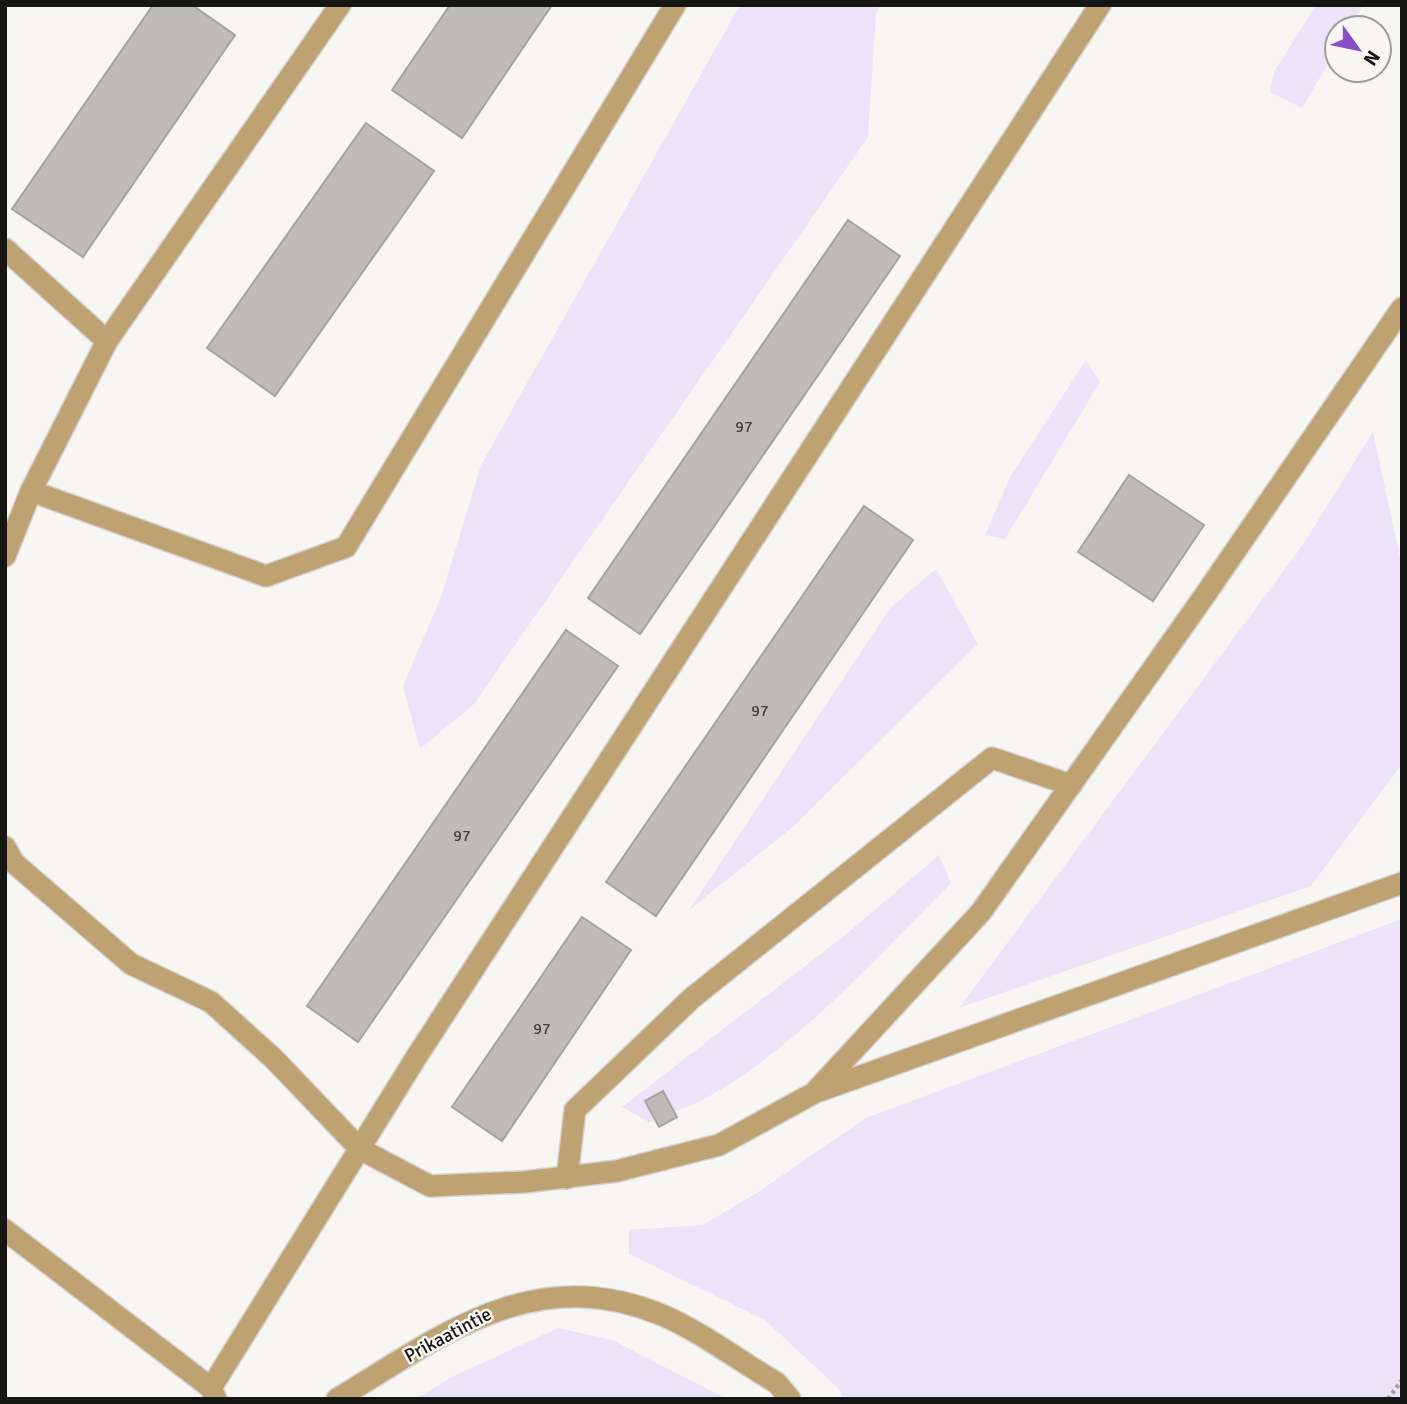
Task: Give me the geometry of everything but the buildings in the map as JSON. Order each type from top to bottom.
[{"type":"street","points":[[5,556],[31,491],[107,341],[340,5]]},
{"type":"street","points":[[31,491],[266,576],[346,547],[675,5]]},
{"type":"street","points":[[5,1230],[213,1394],[360,1149],[1100,5]]},
{"type":"street","points":[[5,249],[107,341]]},
{"type":"street","points":[[814,1093],[981,912],[1402,308]]},
{"type":"street","points":[[567,1178],[575,1110],[692,998],[992,758],[1071,785]]},
{"type":"street","points":[[5,847],[14,863],[131,964],[211,1002],[274,1059],[360,1149],[430,1186],[567,1178],[617,1171],[719,1145],[814,1093],[1402,883]]},
{"type":"street","name":"Prikaatintie","points":[[337,1399],[492,1310],[544,1297],[594,1296],[662,1315],[777,1383],[790,1399]]},
{"type":"path","points":[[1388,1399],[1402,1380]]},
{"type":"shaded area","points":[[740,5],[881,5],[876,13],[868,137],[474,704],[420,749],[403,686],[441,597],[481,465]]},
{"type":"shaded area","points":[[1316,5],[1363,5],[1358,14],[1323,14],[1323,73],[1302,108],[1270,92],[1274,72]]},
{"type":"shaded area","points":[[1086,360],[1100,382],[1005,539],[985,535],[1010,477]]},
{"type":"shaded area","points":[[1373,432],[1402,566],[1402,764],[1311,886],[959,1008],[1302,546]]},
{"type":"shaded area","points":[[936,569],[978,644],[794,826],[689,910],[890,608]]},
{"type":"shaded area","points":[[939,855],[951,883],[866,970],[775,1052],[708,1097],[649,1122],[622,1107],[844,936]]},
{"type":"shaded area","points":[[1402,919],[1402,1399],[844,1399],[839,1389],[765,1320],[629,1254],[629,1230],[703,1225],[760,1191],[866,1118]]},
{"type":"shaded area","points":[[558,1328],[612,1340],[727,1399],[415,1399],[452,1377]]}]
